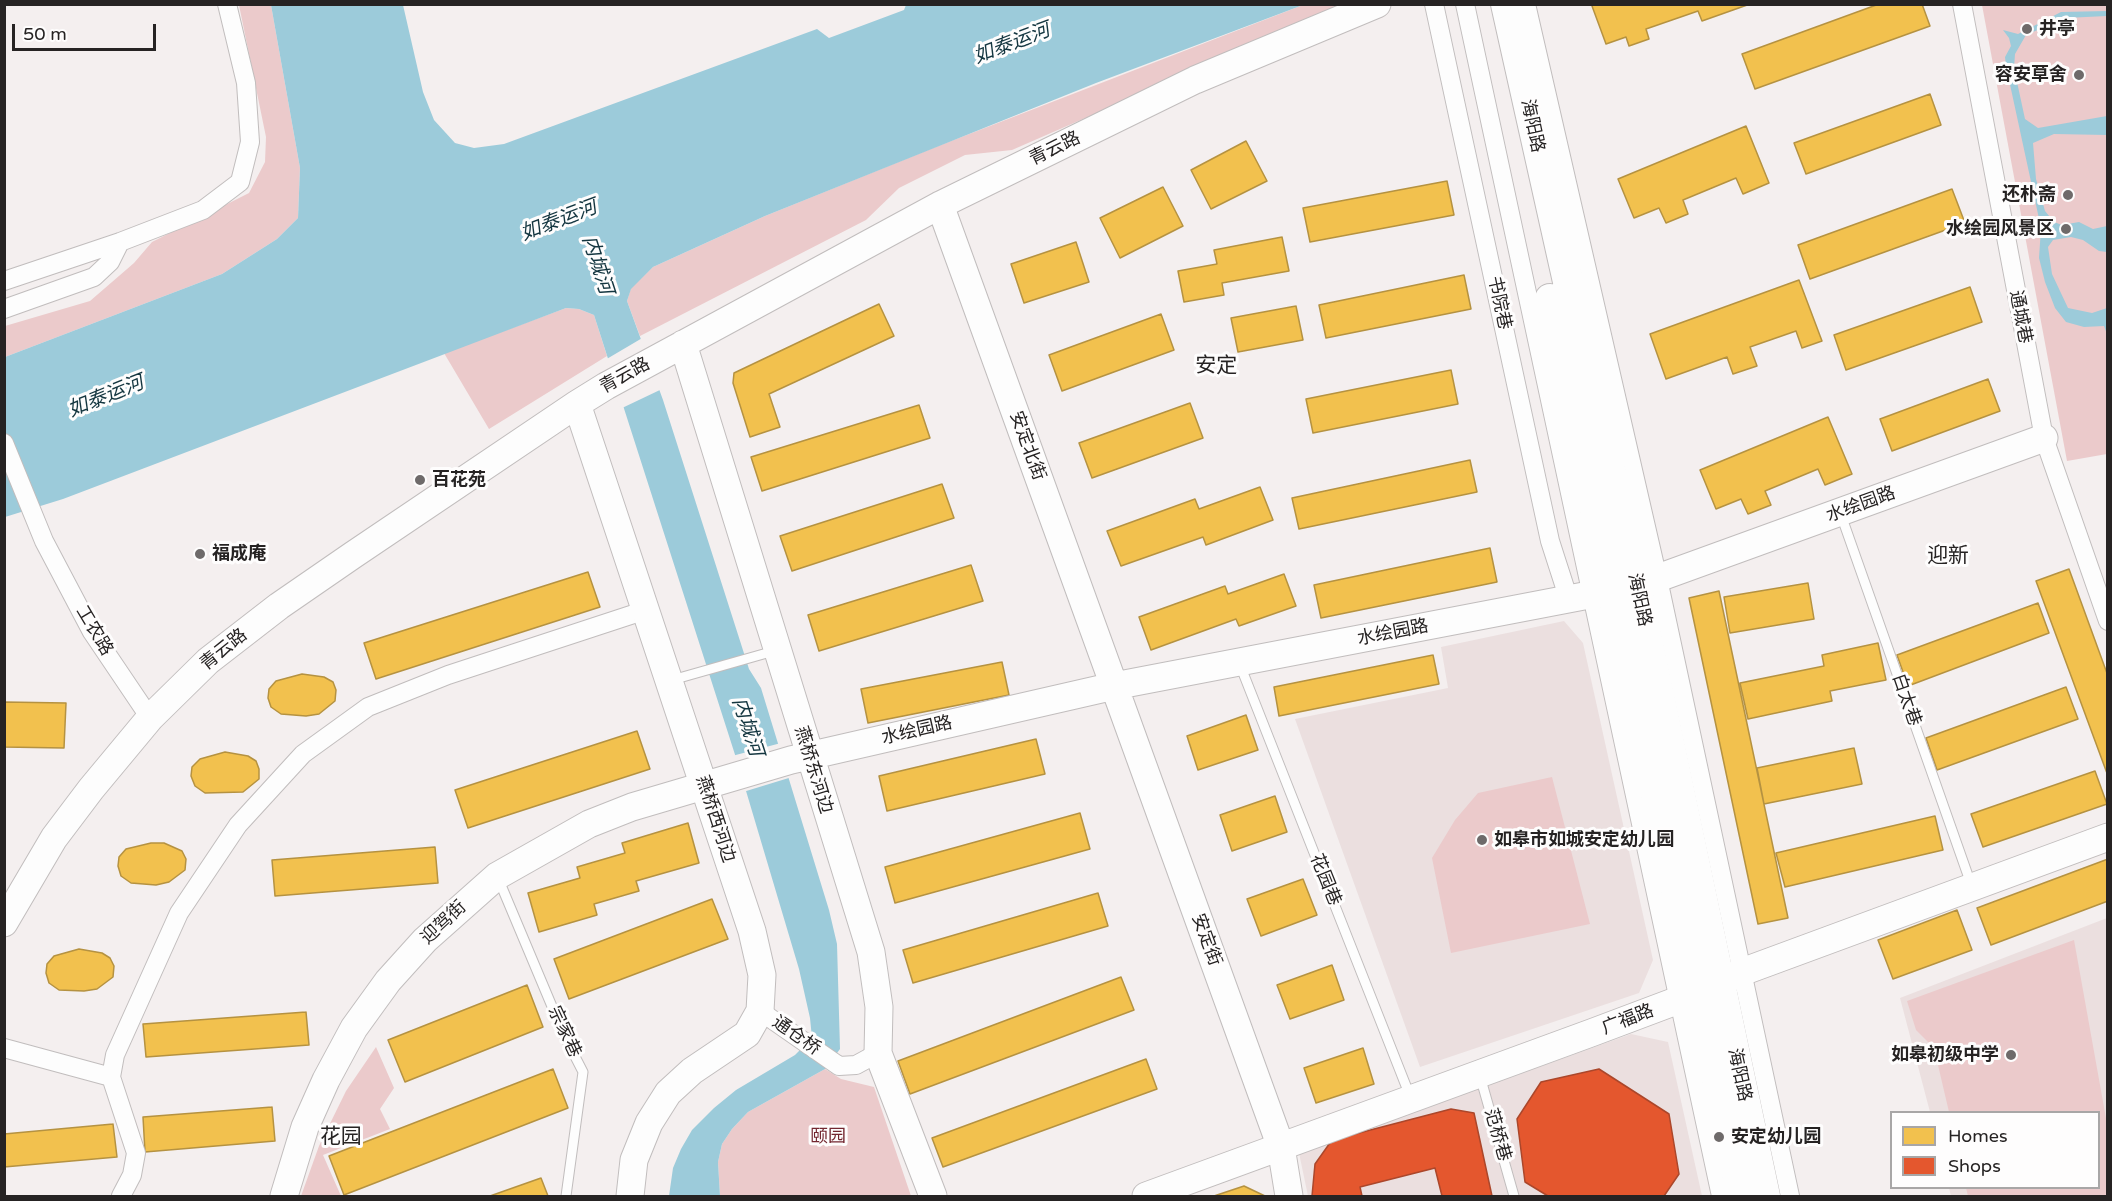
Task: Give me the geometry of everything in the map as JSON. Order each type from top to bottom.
[{"type":"main road","name":"海阳路","points":[[1487,4],[1524,131]]},
{"type":"main road","name":"海阳路","points":[[1506,4],[1524,131],[1613,591],[1710,987],[1765,1197]]},
{"type":"main road","name":"海阳路","points":[[1710,987],[1742,1197]]},
{"type":"street","points":[[4,281],[120,242],[203,210],[240,182],[250,142],[246,83],[227,4]]},
{"type":"street","name":"青云路","points":[[4,923],[54,838],[150,718],[208,661],[279,606],[577,404],[606,386],[940,205],[1195,80],[1377,4]]},
{"type":"street","name":"书院巷","points":[[1434,4],[1550,541],[1613,591]]},
{"type":"street","points":[[1466,4],[1524,131]]},
{"type":"street","points":[[1526,4],[1524,131],[1613,591],[1710,987],[1791,1197]]},
{"type":"street","name":"通城巷","points":[[1962,4],[2044,438],[2108,621]]},
{"type":"street","name":"安定北街","points":[[940,205],[1114,686]]},
{"type":"street","points":[[4,309],[94,277],[110,262],[120,242]]},
{"type":"street","name":"燕桥东河边","points":[[683,344],[776,650],[800,758],[871,952],[879,1007],[878,1053],[933,1197]]},
{"type":"street","name":"燕桥西河边","points":[[577,404],[670,681],[716,781],[762,975],[760,1011],[747,1034],[693,1071],[668,1093],[649,1123],[634,1160],[630,1197]]},
{"type":"street","name":"水绘园路","points":[[716,781],[800,758],[1114,686],[1613,591],[1840,513],[2044,438]]},
{"type":"street","name":"工农路","points":[[4,443],[45,541],[92,632],[150,718]]},
{"type":"street","points":[[121,1197],[132,1175],[136,1154],[111,1077],[115,1055],[180,913],[238,825],[303,754],[368,707],[448,675],[646,610]]},
{"type":"street","name":"安定街","points":[[1114,686],[1281,1147],[1289,1197]]},
{"type":"street","name":"迎驾街","points":[[284,1197],[305,1127],[326,1080],[354,1028],[388,981],[425,940],[497,876],[589,824],[632,807],[716,781]]},
{"type":"street","name":"广福路","points":[[1146,1197],[2108,837]]},
{"type":"street","points":[[1710,987],[1721,1197]]},
{"type":"street","name":"通仓桥","points":[[760,1011],[838,1066],[856,1065],[878,1053]]},
{"type":"street","points":[[4,1048],[111,1077]]},
{"type":"lane","name":"白太巷","points":[[1840,513],[1972,887]]},
{"type":"lane","points":[[670,681],[776,650]]},
{"type":"lane","name":"花园巷","points":[[1239,663],[1411,1098]]},
{"type":"lane","name":"宗家巷","points":[[497,876],[583,1072],[566,1197]]},
{"type":"lane","name":"范桥巷","points":[[1479,1074],[1514,1197]]},
{"type":"shaded area","name":"如皋市如城安定幼儿园","points":[[1564,621],[1583,643],[1653,960],[1639,993],[1420,1067],[1295,719],[1448,688],[1441,647]]},
{"type":"shaded area","name":"如皋初级中学","points":[[2107,918],[2107,1196],[1951,1196],[1949,1189],[2100,1189],[2100,1111],[1930,1111],[1900,998]]},
{"type":"shaded area","points":[[1631,1034],[1668,1042],[1702,1196],[1308,1196],[1299,1153]]},
{"type":"green space","points":[[239,5],[271,5],[300,168],[298,218],[277,239],[222,274],[5,357],[5,326],[90,301],[134,263],[152,242],[249,193],[265,162],[266,137]]},
{"type":"green space","points":[[1303,5],[1344,5],[1012,150],[965,155],[899,188],[866,220],[640,336],[627,301],[631,288],[653,267],[765,216],[933,148]]},
{"type":"green space","name":"水绘园风景区","points":[[1982,5],[2107,5],[2107,454],[2067,461]]},
{"type":"green space","points":[[566,308],[579,309],[594,315],[607,356],[489,429],[444,353]]},
{"type":"green space","points":[[1552,777],[1590,924],[1451,953],[1432,858],[1455,820],[1478,793]]},
{"type":"green space","name":"如皋初级中学","points":[[2074,940],[2107,1124],[2107,1196],[1968,1196],[1966,1189],[2100,1189],[2100,1111],[1949,1111],[1934,1048],[1916,1030],[1907,1001]]},
{"type":"green space","points":[[376,1047],[394,1088],[380,1109],[390,1129],[323,1155],[341,1196],[301,1196],[319,1146],[346,1091]]},
{"type":"green space","name":"颐园","points":[[825,1069],[841,1079],[874,1087],[911,1196],[720,1196],[718,1162],[722,1144],[732,1129],[748,1112]]},
{"type":"water","points":[[271,5],[403,5],[423,92],[434,120],[455,143],[474,148],[504,144],[817,29],[829,38],[904,10],[906,5],[1303,5],[1096,83],[765,216],[653,267],[631,289],[627,301],[663,400],[749,669],[761,688],[829,910],[837,944],[840,1049],[825,1069],[748,1112],[732,1129],[722,1144],[718,1162],[720,1196],[669,1196],[673,1168],[681,1149],[692,1130],[714,1108],[736,1090],[795,1055],[812,1038],[810,1018],[799,969],[738,764],[594,315],[579,309],[566,308],[63,499],[5,517],[5,357],[222,274],[277,239],[298,218],[300,168]]},
{"type":"water","points":[[2107,11],[2107,16],[2065,18],[2026,35],[2015,54],[2014,68],[2025,119],[2038,128],[2107,116],[2107,135],[2054,134],[2033,143],[2036,179],[2045,211],[2054,222],[2062,225],[2079,222],[2093,229],[2107,226],[2107,252],[2099,251],[2083,240],[2071,237],[2053,240],[2048,247],[2052,274],[2068,308],[2092,313],[2107,308],[2107,334],[2104,326],[2084,327],[2066,322],[2055,308],[2045,282],[2039,258],[2041,228],[2006,66],[2005,57],[2011,46],[2003,30],[2018,34],[2061,12]]},
{"type":"pier","points":[[644,337],[662,389],[620,409],[605,360]]},
{"type":"pier","points":[[781,743],[792,777],[743,792],[732,756]]},
{"type":"building: Homes","points":[[1595,4],[1750,4],[1702,21],[1698,11],[1646,29],[1649,39],[1629,46],[1626,37],[1606,44],[1592,6]]},
{"type":"building: Homes","points":[[1879,4],[1922,4],[1930,26],[1755,89],[1742,54]]},
{"type":"building: Homes","points":[[1930,94],[1941,125],[1806,174],[1794,143]]},
{"type":"building: Homes","points":[[1746,126],[1769,183],[1743,194],[1736,178],[1683,200],[1688,214],[1666,223],[1659,208],[1634,218],[1618,179]]},
{"type":"building: Homes","points":[[1246,141],[1267,181],[1211,209],[1191,170]]},
{"type":"building: Homes","points":[[1447,181],[1454,215],[1310,242],[1303,208]]},
{"type":"building: Homes","points":[[1163,187],[1183,226],[1120,258],[1100,218]]},
{"type":"building: Homes","points":[[1952,189],[1965,223],[1810,279],[1798,245]]},
{"type":"building: Homes","points":[[1282,237],[1289,271],[1222,283],[1224,295],[1184,302],[1178,271],[1217,264],[1214,250]]},
{"type":"building: Homes","points":[[1076,242],[1089,282],[1024,303],[1011,264]]},
{"type":"building: Homes","points":[[1464,275],[1471,309],[1326,338],[1319,305]]},
{"type":"building: Homes","points":[[1799,280],[1822,341],[1802,348],[1796,331],[1750,347],[1757,366],[1733,374],[1727,357],[1666,379],[1650,334]]},
{"type":"building: Homes","points":[[1970,287],[1982,322],[1846,370],[1834,335]]},
{"type":"building: Homes","points":[[879,304],[894,336],[769,394],[780,427],[750,437],[733,383],[734,373]]},
{"type":"building: Homes","points":[[1296,306],[1303,340],[1238,352],[1231,318]]},
{"type":"building: Homes","points":[[1161,314],[1174,350],[1062,391],[1049,355]]},
{"type":"building: Homes","points":[[1451,370],[1458,404],[1313,433],[1306,399]]},
{"type":"building: Homes","points":[[1988,379],[2000,411],[1892,451],[1880,419]]},
{"type":"building: Homes","points":[[1190,403],[1203,438],[1092,478],[1079,443]]},
{"type":"building: Homes","points":[[919,405],[930,438],[762,491],[751,457]]},
{"type":"building: Homes","points":[[1828,417],[1852,474],[1825,485],[1818,469],[1765,491],[1771,505],[1748,514],[1741,499],[1716,509],[1700,470]]},
{"type":"building: Homes","points":[[1470,460],[1477,492],[1299,529],[1292,498]]},
{"type":"building: Homes","points":[[942,484],[954,518],[792,571],[780,536]]},
{"type":"building: Homes","points":[[1260,487],[1273,520],[1206,545],[1203,537],[1121,566],[1107,531],[1195,499],[1199,509]]},
{"type":"building: Homes","points":[[1490,548],[1497,582],[1321,618],[1314,585]]},
{"type":"building: Homes","points":[[971,565],[983,601],[819,651],[808,615]]},
{"type":"building: Homes","points":[[2069,569],[2108,676],[2108,776],[2036,581]]},
{"type":"building: Homes","points":[[588,572],[600,607],[376,679],[364,643]]},
{"type":"building: Homes","points":[[1284,574],[1296,606],[1239,626],[1236,619],[1151,650],[1139,617],[1225,586],[1228,594]]},
{"type":"building: Homes","points":[[1808,583],[1814,619],[1730,633],[1724,597]]},
{"type":"building: Homes","points":[[1719,591],[1788,918],[1758,924],[1689,598]]},
{"type":"building: Homes","points":[[2038,603],[2049,633],[1908,686],[1897,655]]},
{"type":"building: Homes","points":[[1878,643],[1886,680],[1830,691],[1832,701],[1748,719],[1740,683],[1824,666],[1822,655]]},
{"type":"building: Homes","points":[[1433,655],[1439,684],[1279,716],[1274,687]]},
{"type":"building: Homes","points":[[1002,662],[1009,695],[868,723],[861,689]]},
{"type":"building: Homes","points":[[302,674],[324,677],[333,682],[336,690],[335,701],[319,714],[306,716],[281,714],[271,707],[268,698],[269,689],[276,681]]},
{"type":"building: Homes","points":[[2066,687],[2078,719],[1937,770],[1926,738]]},
{"type":"building: Homes","points":[[4,702],[66,703],[64,748],[4,747]]},
{"type":"building: Homes","points":[[1246,715],[1258,750],[1198,770],[1187,736]]},
{"type":"building: Homes","points":[[637,731],[650,769],[468,828],[455,790]]},
{"type":"building: Homes","points":[[1036,739],[1045,774],[887,811],[879,776]]},
{"type":"building: Homes","points":[[1854,748],[1862,784],[1764,804],[1757,768]]},
{"type":"building: Homes","points":[[225,752],[248,756],[256,761],[259,779],[243,792],[205,793],[195,786],[191,776],[192,767],[200,759]]},
{"type":"building: Homes","points":[[2095,771],[2107,804],[1983,847],[1971,814]]},
{"type":"building: Homes","points":[[1275,796],[1287,832],[1232,851],[1220,815]]},
{"type":"building: Homes","points":[[1080,813],[1090,849],[895,903],[885,867]]},
{"type":"building: Homes","points":[[1935,816],[1943,850],[1785,887],[1776,853]]},
{"type":"building: Homes","points":[[688,823],[699,863],[636,881],[639,891],[594,904],[597,915],[539,932],[528,893],[580,878],[577,867],[625,853],[622,843]]},
{"type":"building: Homes","points":[[151,843],[164,843],[182,851],[186,859],[185,870],[169,882],[156,885],[131,883],[121,876],[118,866],[119,857],[126,849]]},
{"type":"building: Homes","points":[[435,847],[438,883],[275,896],[272,860]]},
{"type":"building: Homes","points":[[2108,859],[2108,901],[1991,945],[1977,908]]},
{"type":"building: Homes","points":[[1303,879],[1317,915],[1261,936],[1247,899]]},
{"type":"building: Homes","points":[[1098,893],[1108,926],[913,983],[903,950]]},
{"type":"building: Homes","points":[[712,899],[728,939],[569,999],[554,959]]},
{"type":"building: Homes","points":[[1957,910],[1972,950],[1893,979],[1878,940]]},
{"type":"building: Homes","points":[[79,949],[102,953],[110,958],[114,966],[113,977],[97,989],[59,990],[49,983],[46,973],[47,964],[54,956]]},
{"type":"building: Homes","points":[[1332,965],[1344,1000],[1290,1019],[1277,985]]},
{"type":"building: Homes","points":[[1121,977],[1134,1010],[910,1094],[898,1061]]},
{"type":"building: Homes","points":[[527,985],[543,1027],[405,1082],[388,1040]]},
{"type":"building: Homes","points":[[306,1012],[309,1045],[146,1057],[143,1024]]},
{"type":"building: Homes","points":[[1363,1048],[1374,1084],[1316,1103],[1304,1068]]},
{"type":"building: Homes","points":[[1146,1059],[1157,1089],[943,1167],[932,1138]]},
{"type":"building: Homes","points":[[553,1069],[568,1108],[344,1195],[329,1156]]},
{"type":"building: Homes","points":[[272,1107],[275,1141],[145,1152],[143,1117]]},
{"type":"building: Homes","points":[[113,1124],[117,1157],[4,1167],[4,1134]]},
{"type":"building: Homes","points":[[541,1178],[548,1196],[490,1196]]},
{"type":"building: Homes","points":[[1244,1186],[1265,1196],[1214,1196]]},
{"type":"building: Shops","points":[[1599,1069],[1669,1114],[1679,1174],[1664,1196],[1548,1196],[1525,1182],[1517,1119],[1541,1082]]},
{"type":"building: Shops","points":[[1451,1109],[1474,1113],[1492,1196],[1442,1196],[1435,1168],[1360,1187],[1362,1196],[1312,1196],[1315,1164],[1332,1140]]},
{"type":"place","name":"井亭","points":[[2027,29]]},
{"type":"place","name":"容安草舍","points":[[2079,75]]},
{"type":"place","name":"还朴斋","points":[[2068,195]]},
{"type":"place","name":"水绘园风景区","points":[[2066,229]]},
{"type":"place","name":"百花苑","points":[[420,480]]},
{"type":"place","name":"福成庵","points":[[200,554]]},
{"type":"place","name":"如皋市如城安定幼儿园","points":[[1482,840]]},
{"type":"place","name":"如皋初级中学","points":[[2011,1055]]},
{"type":"place","name":"安定幼儿园","points":[[1719,1137]]},
{"type":"district","name":"安定","points":[[1216,366]]},
{"type":"district","name":"迎新","points":[[1948,556]]},
{"type":"district","name":"花园","points":[[341,1137]]},
{"type":"water label","name":"如泰运河","points":[[1012,44]]},
{"type":"water label","name":"如泰运河","points":[[559,221]]},
{"type":"water label","name":"内城河","points":[[597,265]]},
{"type":"water label","name":"如泰运河","points":[[106,397]]},
{"type":"water label","name":"内城河","points":[[747,727]]}]
